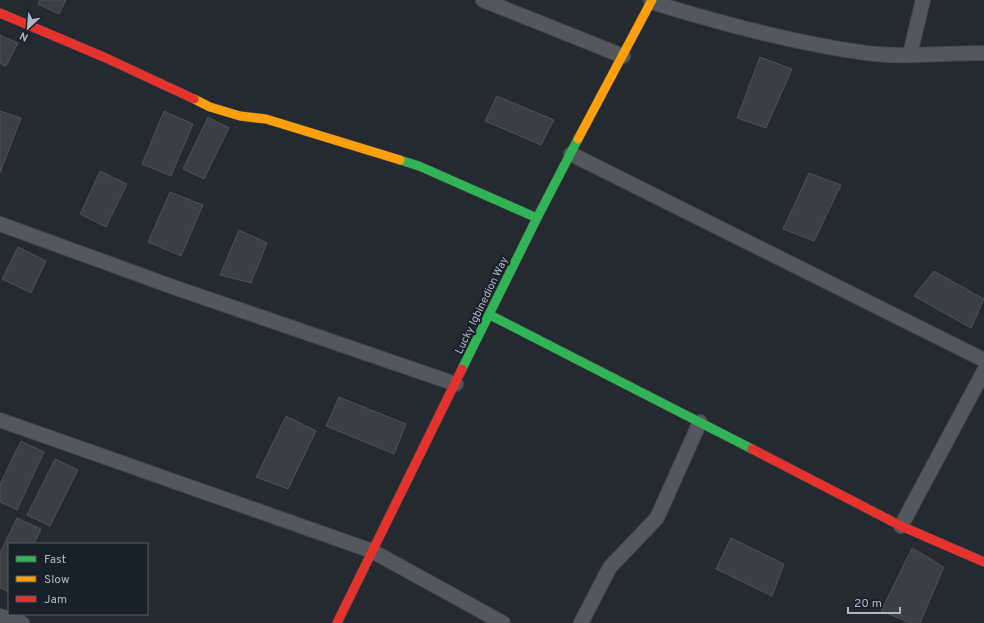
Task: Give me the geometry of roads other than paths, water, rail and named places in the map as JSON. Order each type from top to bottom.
[{"type":"street","points":[[483,0],[622,56]]},
{"type":"street","points":[[910,54],[923,0]]},
{"type":"street","points":[[651,1],[716,21],[807,42],[867,53],[984,53]]},
{"type":"street","name":"Lucky Igbinedion Way","points":[[337,623],[537,218],[651,1]]},
{"type":"street","points":[[0,13],[106,58],[220,111],[266,120],[419,166],[537,218]]},
{"type":"street","points":[[571,154],[984,360]]},
{"type":"street","points":[[0,224],[176,288],[456,384]]},
{"type":"street","points":[[490,315],[901,526],[984,562]]},
{"type":"street","points":[[901,526],[984,371]]},
{"type":"street","points":[[0,420],[372,551],[503,623]]},
{"type":"street","points":[[581,623],[610,567],[657,518],[700,422]]},
{"type":"street","points":[[0,616],[22,623]]}]
